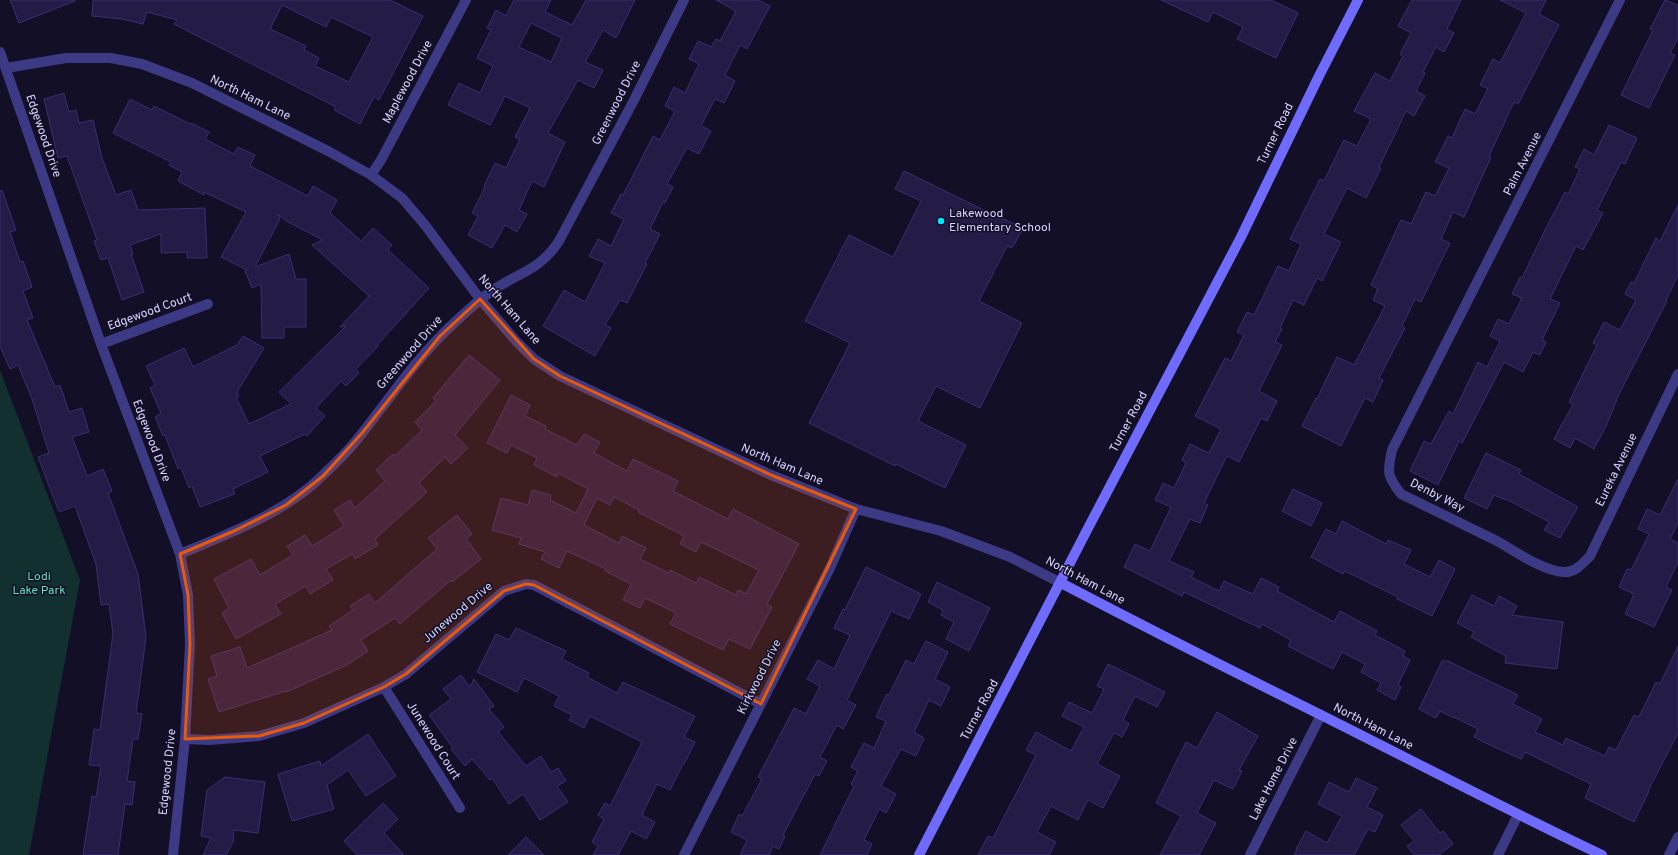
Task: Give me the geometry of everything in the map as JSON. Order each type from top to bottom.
[{"type":"main road","name":"Turner Road","points":[[919,855],[1241,237],[1319,76],[1358,0]]},
{"type":"main road","name":"North Ham Lane","points":[[1061,583],[1222,667],[1321,715],[1518,815],[1602,855]]},
{"type":"street","name":"Maplewood Drive","points":[[371,175],[389,146],[466,0]]},
{"type":"street","name":"Greenwood Drive","points":[[180,554],[234,532],[286,505],[323,476],[362,434],[402,380],[440,336],[480,299],[494,289],[536,267],[551,253],[560,240],[634,100],[684,0]]},
{"type":"street","name":"Palm Avenue","points":[[1448,340],[1620,0]]},
{"type":"street","name":"Edgewood Drive","points":[[0,52],[101,344],[180,554],[188,596],[190,644],[185,739],[173,855]]},
{"type":"street","name":"North Ham Lane","points":[[6,68],[66,58],[111,58],[142,64],[192,83],[328,151],[371,175],[402,198],[425,225],[480,299],[516,341],[534,359],[560,376],[770,475],[856,509],[941,530],[1010,557],[1061,583]]},
{"type":"street","name":"Edgewood Court","points":[[101,344],[208,304]]},
{"type":"street","name":"Denby Way","points":[[1448,340],[1392,450],[1388,468],[1391,480],[1401,494],[1496,541],[1546,568],[1562,572],[1572,571]]},
{"type":"street","name":"Eureka Avenue","points":[[1572,571],[1579,567],[1590,556],[1678,374]]},
{"type":"street","name":"Kirkwood Drive","points":[[684,855],[830,568],[856,509]]},
{"type":"street","name":"Junewood Drive","points":[[185,739],[210,740],[259,736],[304,723],[384,687],[406,674],[504,592],[526,584],[534,585],[761,704]]},
{"type":"street","name":"Junewood Court","points":[[384,687],[460,808]]},
{"type":"street","name":"Lake Home Drive","points":[[1250,855],[1321,715]]},
{"type":"street","points":[[1498,855],[1518,815]]},
{"type":"street","points":[[1669,855],[1678,837]]},
{"type":"highlighted area","points":[[480,299],[534,359],[560,376],[771,475],[856,509],[761,704],[534,585],[526,584],[504,591],[406,674],[384,687],[304,723],[259,736],[185,739],[190,644],[188,595],[180,554],[234,531],[286,505],[323,476],[362,433],[440,336]]},
{"type":"green space","name":"Lodi Lake Park","points":[[0,370],[80,580],[29,855],[0,855]]},
{"type":"building","points":[[10,0],[75,0],[75,1],[19,23]]},
{"type":"building","points":[[93,0],[390,0],[423,16],[379,100],[374,97],[360,124],[334,110],[336,107],[174,24],[177,20],[147,12],[143,24],[122,19],[92,16]],"holes":[[[282,5],[326,27],[331,17],[373,37],[349,82],[315,66],[319,58],[304,50],[306,46],[270,29]]]},
{"type":"building","points":[[514,0],[551,0],[545,12],[572,25],[586,0],[635,0],[616,38],[603,30],[585,62],[603,70],[594,88],[578,80],[548,133],[565,142],[544,187],[532,181],[519,210],[527,214],[517,232],[505,225],[492,248],[468,235],[478,216],[472,213],[495,163],[506,168],[520,139],[515,137],[530,108],[505,96],[490,125],[448,105],[459,83],[480,93],[493,66],[477,58],[491,30],[487,28],[496,10],[506,16]],"holes":[[[531,23],[562,38],[551,62],[519,47]]]},
{"type":"building","points":[[716,0],[758,0],[770,6],[747,49],[740,45],[725,75],[735,81],[724,103],[715,99],[701,126],[711,131],[699,154],[687,148],[667,184],[673,187],[665,203],[663,202],[650,229],[660,234],[645,263],[647,264],[627,303],[620,300],[605,325],[611,328],[595,356],[543,326],[564,290],[585,302],[605,263],[589,256],[598,239],[611,246],[624,219],[611,213],[621,194],[623,195],[653,136],[660,140],[675,111],[665,106],[674,87],[685,93],[699,64],[689,59],[698,41],[711,47],[716,39],[720,41],[736,11]]},
{"type":"building","points":[[1161,0],[1271,0],[1298,13],[1276,58],[1237,39],[1243,27],[1213,12],[1208,22]]},
{"type":"building","points":[[1412,0],[1461,0],[1447,29],[1454,33],[1444,52],[1436,47],[1423,72],[1425,73],[1416,91],[1425,96],[1414,116],[1406,111],[1366,198],[1347,188],[1324,234],[1341,242],[1322,281],[1317,278],[1304,305],[1293,300],[1280,328],[1282,329],[1275,342],[1282,345],[1259,391],[1277,401],[1267,421],[1261,418],[1239,462],[1227,456],[1204,503],[1208,505],[1200,523],[1190,519],[1169,561],[1194,572],[1191,577],[1219,591],[1224,581],[1253,594],[1261,578],[1279,587],[1277,591],[1334,622],[1340,611],[1377,631],[1375,635],[1405,651],[1403,656],[1410,660],[1398,685],[1401,687],[1395,700],[1377,690],[1381,683],[1361,672],[1365,664],[1342,652],[1333,669],[1288,646],[1291,640],[1262,624],[1260,628],[1184,592],[1182,596],[1124,567],[1135,544],[1150,551],[1171,507],[1155,500],[1163,483],[1174,488],[1186,463],[1182,460],[1190,444],[1209,453],[1221,429],[1195,416],[1225,358],[1231,361],[1244,335],[1237,332],[1247,312],[1254,315],[1278,266],[1289,271],[1301,244],[1290,239],[1320,179],[1324,181],[1344,140],[1357,146],[1371,119],[1354,111],[1375,73],[1390,81],[1403,56],[1400,54],[1411,33],[1398,26]]},
{"type":"building","points":[[1500,0],[1546,0],[1539,14],[1559,25],[1518,104],[1514,102],[1489,156],[1491,157],[1464,217],[1453,212],[1441,239],[1450,243],[1421,302],[1415,299],[1402,326],[1405,328],[1379,378],[1383,380],[1373,402],[1365,398],[1341,446],[1302,426],[1337,357],[1354,365],[1385,306],[1373,300],[1378,289],[1371,285],[1401,220],[1411,224],[1426,192],[1435,196],[1449,168],[1435,162],[1448,136],[1452,138],[1465,109],[1475,114],[1488,89],[1480,85],[1493,59],[1500,63],[1526,13]]},
{"type":"building","points":[[1665,0],[1678,5],[1678,38],[1670,53],[1675,55],[1649,108],[1621,95],[1653,30],[1650,29]]},
{"type":"building","points":[[64,93],[69,112],[76,110],[79,123],[93,120],[102,158],[116,195],[131,190],[138,210],[205,208],[207,258],[187,258],[187,252],[161,253],[161,234],[130,245],[133,254],[131,254],[144,292],[122,300],[108,258],[101,260],[94,241],[97,240],[67,156],[58,158],[44,99]]},
{"type":"building","points":[[130,99],[152,110],[154,106],[209,132],[205,139],[234,154],[238,147],[255,155],[250,166],[308,196],[313,186],[337,200],[330,213],[361,241],[373,228],[392,245],[388,250],[429,288],[356,369],[359,373],[346,386],[341,381],[316,408],[325,416],[307,436],[305,434],[260,456],[268,472],[233,489],[235,494],[200,507],[192,486],[189,488],[181,467],[178,469],[165,435],[163,436],[155,417],[161,413],[150,388],[155,385],[146,366],[184,348],[193,367],[237,345],[243,336],[264,348],[237,392],[239,396],[236,397],[249,424],[291,404],[279,392],[346,326],[340,327],[369,296],[312,245],[323,240],[286,221],[278,214],[280,219],[255,267],[289,254],[296,279],[306,279],[306,327],[284,327],[284,338],[262,338],[261,284],[252,288],[245,271],[247,270],[221,257],[246,212],[204,192],[204,195],[178,181],[182,172],[169,165],[171,162],[113,133]]},
{"type":"building","points":[[1609,125],[1637,138],[1625,164],[1621,162],[1597,210],[1603,213],[1583,250],[1576,246],[1550,299],[1560,303],[1542,340],[1546,342],[1540,355],[1533,352],[1523,372],[1504,362],[1462,443],[1459,441],[1438,485],[1410,471],[1424,441],[1431,444],[1449,411],[1453,414],[1478,362],[1487,367],[1500,341],[1490,336],[1498,319],[1509,324],[1522,298],[1512,294],[1520,277],[1522,278],[1565,192],[1568,194],[1580,169],[1575,167],[1584,149],[1594,155]]},
{"type":"building","points":[[904,171],[988,212],[989,211],[1023,229],[1012,248],[1007,246],[979,301],[1022,323],[980,408],[936,386],[918,421],[966,445],[945,488],[896,464],[895,466],[809,423],[850,343],[805,321],[849,235],[893,257],[921,201],[895,189]]},
{"type":"building","points":[[2,190],[16,230],[10,232],[20,262],[23,261],[32,287],[23,291],[33,318],[27,320],[55,387],[60,385],[69,412],[82,408],[89,432],[72,437],[87,476],[103,469],[112,491],[108,493],[138,574],[146,637],[136,713],[142,714],[138,739],[133,739],[127,781],[135,782],[132,805],[125,804],[118,855],[83,855],[92,796],[96,797],[101,766],[89,765],[94,729],[100,730],[113,634],[109,604],[101,605],[96,564],[75,506],[59,512],[38,457],[49,453],[32,399],[18,365],[10,369],[0,346],[0,191]]},
{"type":"building","points":[[1678,205],[1678,275],[1666,300],[1667,301],[1620,392],[1606,426],[1594,449],[1575,438],[1570,448],[1554,439],[1573,404],[1569,402],[1597,345],[1593,343],[1604,322],[1620,330],[1636,300],[1625,294],[1631,282],[1634,283],[1656,238],[1660,241]]},
{"type":"building","points":[[469,355],[500,380],[455,435],[468,448],[451,464],[445,457],[419,483],[427,492],[375,539],[378,545],[355,559],[352,554],[326,569],[333,580],[310,594],[306,586],[275,604],[281,614],[236,639],[222,613],[229,608],[214,579],[251,559],[260,575],[293,555],[287,546],[305,535],[312,546],[344,526],[334,510],[350,500],[355,508],[385,481],[376,470],[393,454],[395,456],[422,430],[415,422],[436,401],[433,398]]},
{"type":"building","points":[[511,395],[530,405],[525,416],[546,426],[545,429],[577,445],[584,434],[600,442],[594,453],[627,471],[633,459],[678,481],[673,491],[728,519],[733,509],[799,544],[767,604],[772,607],[750,649],[729,639],[723,650],[670,624],[676,613],[645,598],[640,608],[623,600],[631,584],[605,571],[606,569],[567,551],[559,568],[541,559],[545,552],[519,544],[521,538],[492,530],[501,498],[528,505],[532,490],[551,495],[550,500],[576,513],[588,489],[558,473],[557,477],[534,465],[537,458],[511,445],[507,453],[487,443]],"holes":[[[614,497],[639,510],[638,512],[684,536],[680,544],[696,552],[701,542],[759,570],[746,594],[738,590],[736,595],[699,577],[696,583],[670,570],[669,573],[640,559],[646,548],[622,536],[619,543],[584,525],[597,498],[610,505]]]},
{"type":"building","points":[[1486,453],[1521,470],[1519,474],[1578,507],[1560,538],[1544,530],[1549,522],[1506,499],[1494,495],[1487,509],[1464,498]]},
{"type":"building","points":[[1678,479],[1678,523],[1670,539],[1678,543],[1678,562],[1666,587],[1672,590],[1654,627],[1625,614],[1634,594],[1619,587],[1627,569],[1631,570],[1649,534],[1638,529],[1647,509],[1660,515]]},
{"type":"building","points":[[1293,489],[1322,503],[1311,526],[1282,511]]},
{"type":"building","points":[[457,515],[472,534],[466,539],[481,559],[452,582],[451,580],[400,624],[395,618],[361,640],[368,651],[347,665],[286,692],[219,712],[208,679],[217,676],[211,656],[240,647],[247,668],[332,630],[329,626],[353,610],[350,606],[369,594],[375,603],[437,549],[428,538]]},
{"type":"building","points":[[1342,521],[1386,544],[1388,540],[1411,550],[1404,564],[1430,577],[1439,560],[1455,569],[1432,616],[1397,599],[1398,597],[1345,571],[1343,574],[1311,557],[1326,529],[1336,534]]},
{"type":"building","points":[[866,567],[921,594],[909,619],[891,611],[847,700],[856,705],[843,729],[837,725],[820,757],[827,761],[819,776],[815,774],[783,835],[785,836],[779,849],[773,846],[769,855],[740,855],[747,840],[731,832],[739,814],[742,816],[762,779],[758,777],[794,708],[806,714],[820,686],[807,679],[818,660],[834,669],[850,635],[834,628],[843,609],[845,610]]},
{"type":"building","points":[[937,582],[990,608],[969,651],[946,639],[954,622],[941,615],[943,610],[928,602]]},
{"type":"building","points":[[1472,595],[1494,606],[1499,596],[1517,606],[1512,615],[1563,622],[1557,669],[1505,663],[1506,656],[1471,637],[1474,632],[1457,623]]},
{"type":"building","points":[[516,628],[566,651],[562,659],[589,673],[587,677],[617,693],[623,682],[695,716],[684,737],[695,742],[684,764],[670,790],[657,784],[642,815],[655,822],[646,839],[631,831],[618,855],[593,855],[598,846],[592,842],[604,819],[598,815],[605,803],[610,806],[642,742],[590,716],[584,728],[569,720],[572,715],[554,706],[559,696],[524,678],[517,692],[477,672],[496,634],[509,640]]},
{"type":"building","points":[[926,641],[948,652],[935,679],[950,687],[941,706],[929,700],[914,732],[924,738],[916,756],[901,749],[881,786],[896,794],[886,813],[879,809],[864,840],[872,844],[867,855],[820,855],[854,786],[851,784],[858,771],[851,767],[864,743],[874,748],[886,721],[876,717],[887,694],[889,695],[906,660],[914,664]]},
{"type":"building","points":[[1678,646],[1678,733],[1634,822],[1585,798],[1591,784],[1525,752],[1521,759],[1492,746],[1474,737],[1478,729],[1454,717],[1440,711],[1436,718],[1419,709],[1442,661],[1448,661],[1518,695],[1513,704],[1542,719],[1535,732],[1563,745],[1566,738],[1605,756],[1609,747],[1616,750],[1634,715],[1639,717],[1656,682],[1660,684]]},
{"type":"building","points":[[1108,664],[1165,692],[1157,707],[1135,696],[1123,720],[1129,724],[1122,737],[1114,733],[1097,764],[1120,776],[1103,808],[1088,800],[1078,820],[1051,806],[1037,832],[1056,842],[1049,855],[978,855],[988,836],[993,838],[1036,755],[1026,750],[1036,732],[1071,751],[1084,727],[1062,716],[1069,702],[1092,713],[1104,689],[1097,686]]},
{"type":"building","points":[[461,675],[470,687],[474,679],[494,706],[489,709],[504,727],[498,732],[526,766],[541,756],[551,772],[558,768],[566,781],[557,786],[568,802],[540,820],[523,794],[509,804],[492,778],[490,780],[472,759],[465,766],[451,749],[453,748],[429,715],[451,699],[443,689]]},
{"type":"building","points":[[1217,712],[1258,736],[1239,770],[1242,771],[1233,789],[1214,780],[1197,813],[1216,823],[1199,855],[1160,855],[1181,816],[1156,803],[1186,742],[1197,748]]},
{"type":"building","points":[[368,734],[396,776],[366,796],[348,770],[327,785],[334,809],[292,821],[278,774],[320,761],[321,766]]},
{"type":"building","points":[[225,777],[265,782],[258,833],[234,830],[233,842],[226,855],[203,855],[211,838],[201,836],[207,790]]},
{"type":"building","points":[[1356,778],[1377,788],[1367,807],[1383,815],[1375,832],[1368,829],[1354,855],[1294,855],[1306,831],[1327,843],[1342,816],[1318,804],[1329,782],[1349,792]]},
{"type":"building","points":[[383,803],[398,819],[384,833],[404,855],[357,855],[344,841]]},
{"type":"building","points":[[1421,809],[1440,833],[1443,831],[1453,844],[1439,855],[1414,855],[1407,846],[1414,841],[1401,825]]},
{"type":"building","points":[[526,837],[544,855],[508,855]]},
{"type":"place","name":"Lakewood Elementary School","points":[[941,221]]}]
